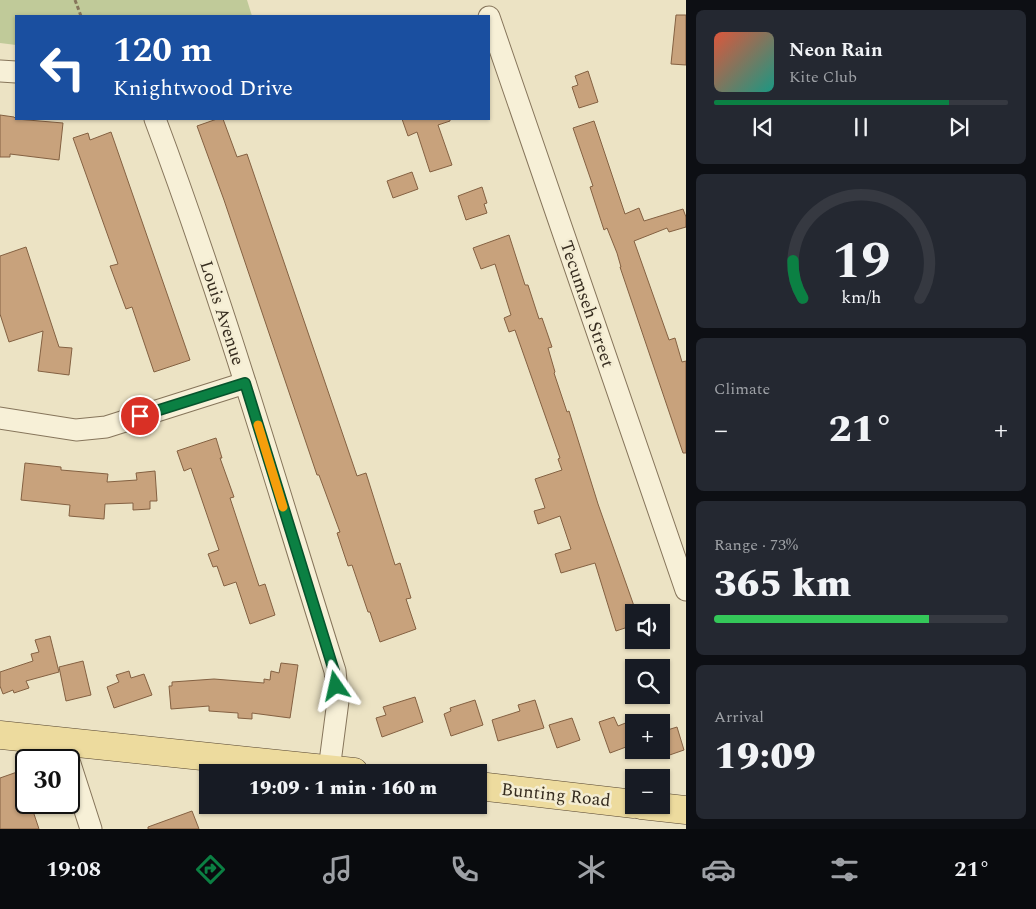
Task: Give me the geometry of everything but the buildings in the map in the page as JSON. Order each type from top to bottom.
[{"type":"main road","points":[[0,735],[275,764]]},
{"type":"main road","name":"Bunting Road","points":[[487,787],[625,803]]},
{"type":"main road","points":[[670,808],[686,810]]},
{"type":"street","name":"Tecumseh Street","points":[[483,0],[488,15]]},
{"type":"street","name":"Tecumseh Street","points":[[490,20],[686,590]]},
{"type":"street","points":[[0,71],[15,72]]},
{"type":"street","name":"Louis Avenue","points":[[156,120],[176,173],[245,383],[334,671],[338,701],[342,764]]},
{"type":"street","points":[[0,418],[76,430],[106,427],[245,383]]},
{"type":"street","points":[[63,742],[91,829]]},
{"type":"path","points":[[74,0],[81,15]]},
{"type":"green space","points":[[0,0],[247,0],[252,15],[15,15],[15,45],[0,43]]},
{"type":"slow traffic","points":[[258,425],[283,507]]},
{"type":"route","points":[[140,416],[245,383],[334,671],[336,686]]}]
